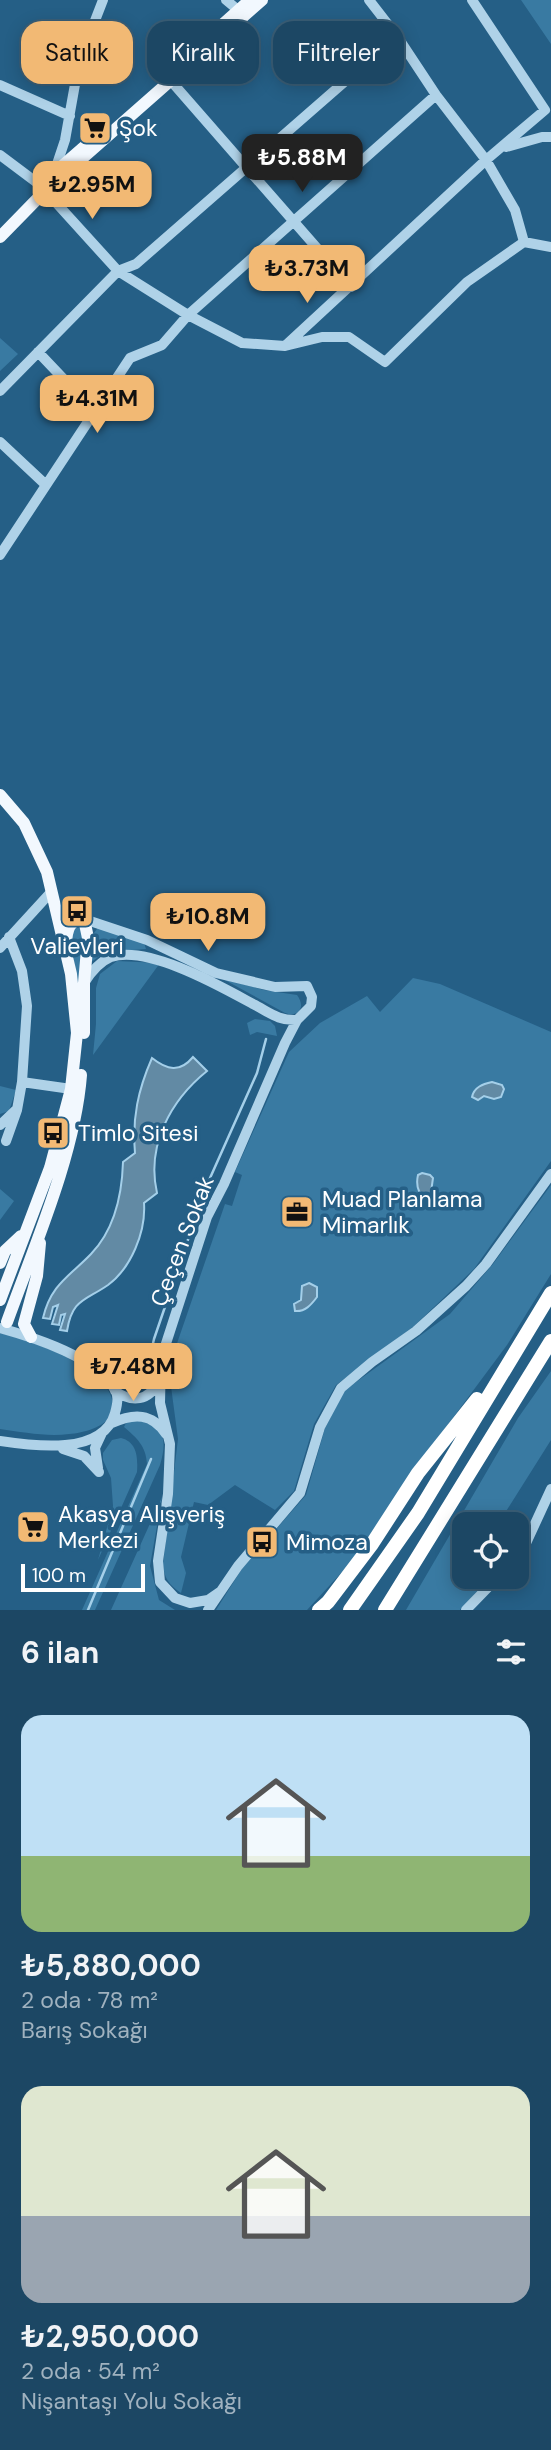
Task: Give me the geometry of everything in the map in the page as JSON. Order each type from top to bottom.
[{"type":"highway","points":[[357,1610],[551,1293]]},
{"type":"highway","points":[[385,1610],[551,1341]]},
{"type":"highway","points":[[319,1610],[372,1544],[418,1473],[515,1351]]},
{"type":"highway","points":[[509,1408],[551,1357]]},
{"type":"highway","points":[[350,1610],[392,1552]]},
{"type":"highway","points":[[397,1610],[419,1556]]},
{"type":"main road","points":[[234,21],[250,0]]},
{"type":"main road","points":[[0,237],[54,173],[77,152],[240,15],[262,0]]},
{"type":"main road","points":[[0,225],[167,84]]},
{"type":"main road","points":[[0,795],[24,823],[47,872],[71,974],[77,1034],[71,1089],[49,1171],[0,1300]]},
{"type":"main road","points":[[56,912],[84,919]]},
{"type":"main road","points":[[65,946],[70,924],[75,919],[84,919]]},
{"type":"main road","points":[[4,1325],[58,1178],[79,1099],[88,938],[84,919]]},
{"type":"main road","points":[[31,1337],[24,1324],[37,1276],[42,1223]]},
{"type":"main road","points":[[0,1263],[5,1251],[24,1233]]},
{"type":"street","points":[[54,173],[65,140],[79,62],[103,0]]},
{"type":"street","points":[[226,0],[240,15]]},
{"type":"street","points":[[369,0],[385,21]]},
{"type":"street","points":[[285,346],[486,160],[545,110],[472,0]]},
{"type":"street","points":[[404,47],[436,95],[486,160],[514,210],[524,242]]},
{"type":"street","points":[[174,84],[351,287]]},
{"type":"street","points":[[0,391],[118,271],[136,264],[342,84]]},
{"type":"street","points":[[0,85],[70,116]]},
{"type":"street","points":[[0,555],[130,358],[162,345],[188,315],[436,95]]},
{"type":"street","points":[[486,160],[506,147],[551,137]]},
{"type":"street","points":[[65,140],[77,152]]},
{"type":"street","points":[[0,155],[42,188],[118,271],[188,315],[242,343],[285,346],[322,337],[349,337],[384,362],[467,282],[524,242],[551,247]]},
{"type":"street","points":[[38,352],[75,391],[97,406]]},
{"type":"street","points":[[0,442],[46,485]]},
{"type":"street","points":[[0,947],[52,891]]},
{"type":"street","name":"Çeçen Sokak","points":[[84,919],[147,940],[216,972],[275,987],[307,986],[312,997],[311,1006],[297,1020],[207,1217],[163,1349],[159,1378],[160,1403],[170,1444],[168,1494],[158,1576],[167,1592],[199,1606],[221,1591]]},
{"type":"street","points":[[6,1141],[17,1110],[22,1083],[27,1006],[22,971],[9,937]]},
{"type":"street","points":[[84,983],[96,968],[113,957],[156,959],[284,1021],[297,1020]]},
{"type":"street","points":[[22,1083],[71,1089]]},
{"type":"street","points":[[0,1125],[17,1110]]},
{"type":"street","points":[[208,1610],[238,1566],[300,1493],[320,1427],[341,1388],[416,1331],[466,1286],[486,1264],[551,1174]]},
{"type":"street","points":[[4,1325],[82,1360],[115,1391],[128,1399],[143,1398],[160,1403]]},
{"type":"street","points":[[143,1398],[154,1390],[159,1378]]},
{"type":"street","points":[[0,1441],[50,1447],[84,1456],[99,1472],[95,1448],[117,1407],[115,1391]]},
{"type":"street","points":[[139,1416],[160,1403]]},
{"type":"street","points":[[50,1447],[70,1445],[126,1417],[139,1416],[150,1418],[157,1423],[170,1444]]},
{"type":"street","points":[[529,1537],[551,1489]]},
{"type":"street","points":[[466,1610],[486,1589]]},
{"type":"shaded area","points":[[521,0],[551,0],[551,44]]},
{"type":"shaded area","points":[[0,338],[18,354],[0,371]]},
{"type":"shaded area","points":[[100,925],[144,943],[146,949],[105,952],[90,963],[94,933]]},
{"type":"shaded area","points":[[84,927],[80,1015],[71,934],[74,928]]},
{"type":"shaded area","points":[[117,961],[160,963],[93,1055],[96,988],[100,974]]},
{"type":"shaded area","points":[[413,978],[440,984],[551,1032],[551,1161],[474,1269],[413,1327],[336,1385],[314,1424],[294,1491],[275,1510],[235,1485],[208,1505],[194,1502],[181,1557],[186,1573],[181,1593],[168,1581],[163,1564],[178,1439],[170,1379],[173,1355],[225,1204],[232,1206],[242,1175],[235,1172],[289,1052],[320,1023],[367,996],[380,1012]]},
{"type":"shaded area","points":[[223,979],[297,995],[301,1004],[300,1010],[294,1014],[285,1013]]},
{"type":"shaded area","points":[[255,1019],[270,1021],[275,1026],[277,1036],[257,1032],[250,1035],[247,1023]]},
{"type":"shaded area","points":[[193,1057],[207,1071],[182,1096],[164,1125],[155,1158],[157,1193],[144,1203],[140,1237],[130,1259],[116,1278],[76,1307],[67,1331],[60,1330],[65,1314],[61,1315],[59,1325],[52,1324],[58,1305],[53,1307],[50,1319],[43,1318],[46,1306],[56,1289],[99,1244],[111,1223],[119,1199],[123,1162],[135,1153],[137,1104],[152,1058],[168,1067],[178,1068]]},
{"type":"shaded area","points":[[492,1082],[502,1085],[504,1089],[501,1097],[494,1099],[484,1096],[478,1100],[472,1097],[477,1088]]},
{"type":"shaded area","points":[[0,1086],[16,1090],[9,1111],[0,1114]]},
{"type":"shaded area","points":[[422,1173],[433,1178],[431,1192],[437,1198],[435,1204],[429,1204],[419,1191],[418,1175]]},
{"type":"shaded area","points":[[551,1185],[551,1274],[507,1345],[406,1481],[353,1560],[307,1610],[216,1610],[243,1567],[306,1495],[325,1428],[345,1390],[450,1314],[493,1264]]},
{"type":"shaded area","points":[[0,1189],[14,1201],[0,1220]]},
{"type":"shaded area","points":[[309,1283],[317,1287],[317,1297],[305,1309],[295,1311],[294,1304],[301,1300],[302,1286]]},
{"type":"shaded area","points":[[0,1333],[53,1351],[91,1372],[105,1385],[112,1399],[108,1419],[93,1428],[61,1435],[0,1429]]},
{"type":"shaded area","points":[[551,1371],[551,1440],[506,1512],[463,1512],[518,1418]]},
{"type":"shaded area","points":[[135,1420],[152,1425],[161,1434],[164,1447],[160,1465],[95,1610],[82,1610],[147,1464],[140,1443],[124,1427],[126,1423]]},
{"type":"shaded area","points":[[121,1438],[133,1447],[137,1456],[137,1472],[98,1560],[113,1506],[111,1478],[103,1460],[103,1453],[112,1440]]},
{"type":"shaded area","points":[[162,1497],[150,1566],[159,1600],[175,1610],[111,1610]]},
{"type":"shaded area","points":[[452,1531],[452,1589],[479,1589],[460,1610],[406,1610]]},
{"type":"waterway","points":[[147,1387],[148,1365],[154,1339],[206,1187],[257,1073],[266,1039]]},
{"type":"waterway","points":[[88,1610],[151,1459]]},
{"type":"place","name":"Şok","points":[[95,128]]},
{"type":"place","name":"Valievleri","points":[[77,911]]},
{"type":"place","name":"Timlo Sitesi","points":[[53,1133]]},
{"type":"place","name":"Muad Planlama Mimarlık","points":[[297,1212]]},
{"type":"place","name":"Akasya Alışveriş Merkezi","points":[[33,1527]]},
{"type":"place","name":"Mimoza","points":[[262,1542]]}]
